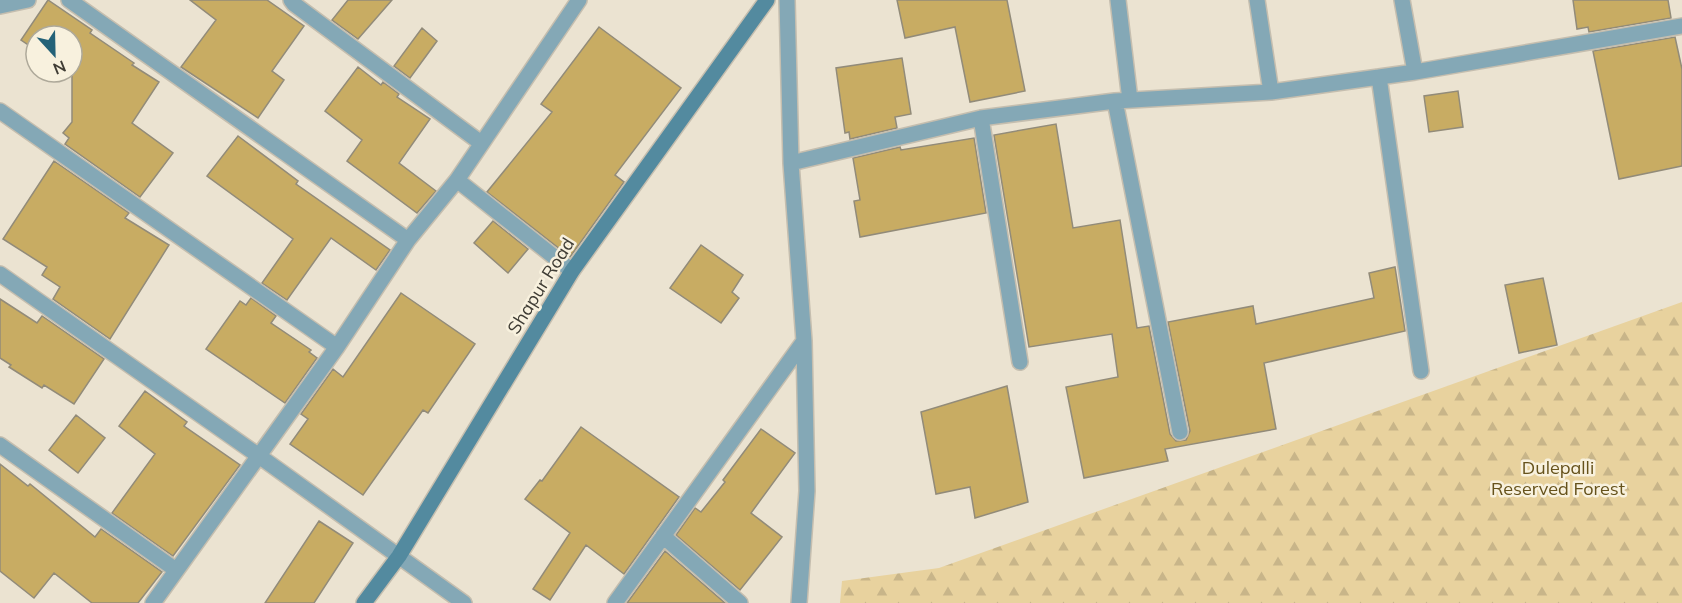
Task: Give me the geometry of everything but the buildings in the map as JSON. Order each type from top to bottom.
[{"type":"street","points":[[0,6],[28,0]]},
{"type":"street","points":[[69,0],[408,240]]},
{"type":"street","points":[[291,0],[481,143]]},
{"type":"street","points":[[153,603],[337,347],[408,240],[457,180],[579,0]]},
{"type":"street","name":"Shapur Road","points":[[364,603],[399,556],[572,271],[767,0]]},
{"type":"street","points":[[787,0],[791,163],[804,341],[807,491],[799,603]]},
{"type":"street","points":[[1118,0],[1123,101],[1180,432]]},
{"type":"street","points":[[1257,0],[1271,92]]},
{"type":"street","points":[[1402,0],[1415,72]]},
{"type":"street","points":[[791,163],[981,118],[1123,101],[1271,92],[1415,72],[1682,26]]},
{"type":"street","points":[[1379,77],[1421,371]]},
{"type":"street","points":[[0,111],[337,347]]},
{"type":"street","points":[[981,118],[1020,362]]},
{"type":"street","points":[[457,180],[572,271]]},
{"type":"street","points":[[0,274],[464,603]]},
{"type":"street","points":[[615,603],[804,341]]},
{"type":"street","points":[[0,445],[176,570]]},
{"type":"street","points":[[663,536],[740,603]]},
{"type":"green space","name":"Dulepalli Reserved Forest","points":[[1682,302],[1682,603],[840,603],[842,581],[939,568]]}]
